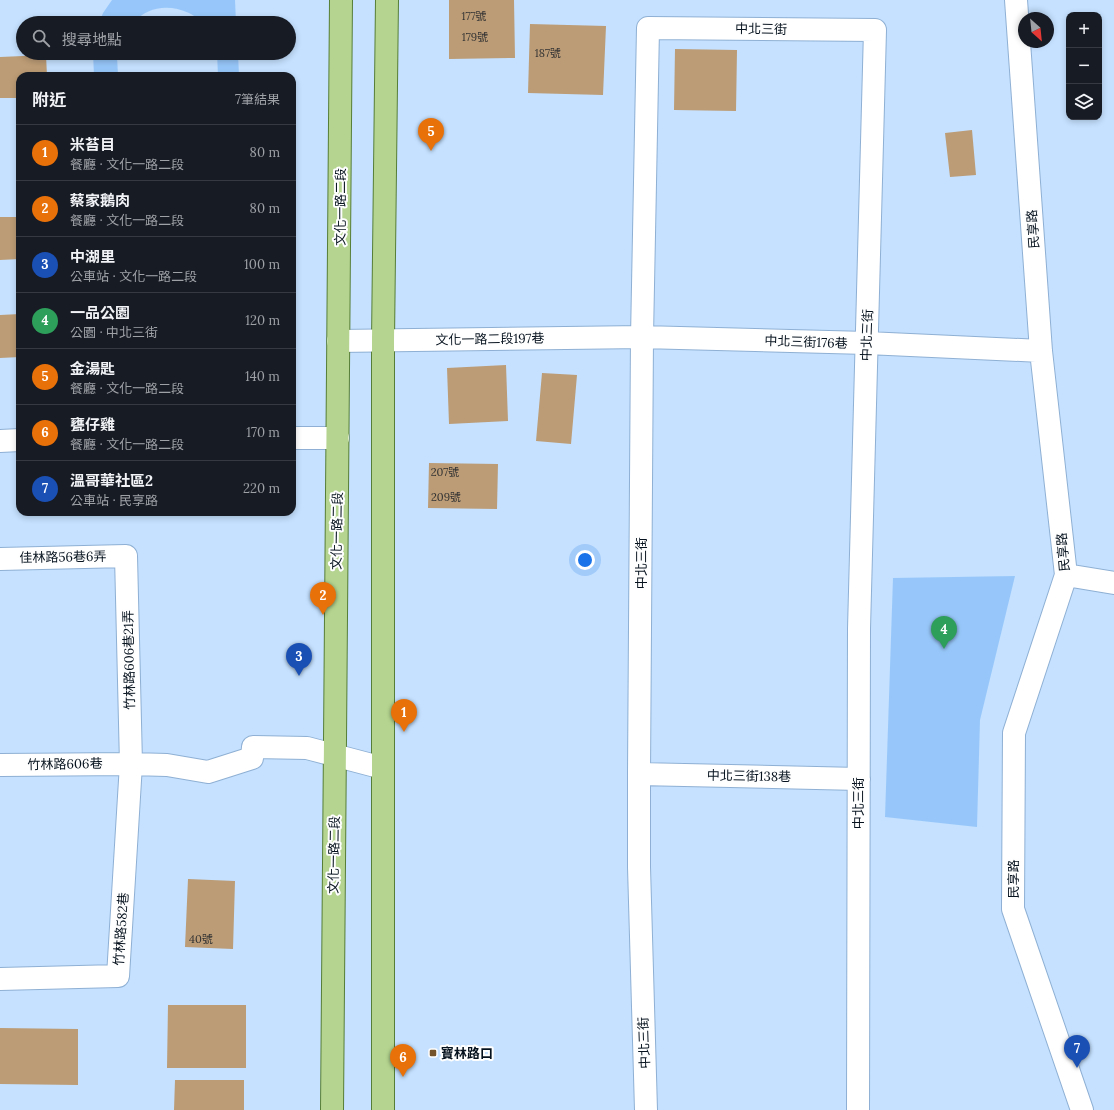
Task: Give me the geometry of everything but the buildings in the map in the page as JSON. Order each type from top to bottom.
[{"type":"main road","name":"文化一路二段","points":[[332,1110],[341,0]]},
{"type":"main road","points":[[383,1110],[382,340],[387,0]]},
{"type":"street","name":"民享路","points":[[1016,0],[1042,351],[1066,575],[1014,733],[1013,909],[1082,1110]]},
{"type":"street","name":"中北三街","points":[[646,1110],[639,867],[639,774],[642,337],[648,28],[875,30],[859,629],[858,1110]]},
{"type":"street","name":"文化一路二段197巷","points":[[338,341],[642,337]]},
{"type":"street","name":"中北三街176巷","points":[[642,337],[867,343],[1042,351]]},
{"type":"street","points":[[296,438],[338,438]]},
{"type":"street","points":[[0,441],[16,440]]},
{"type":"street","name":"佳林路56巷6弄","points":[[0,559],[126,556]]},
{"type":"street","name":"竹林路606巷21弄","points":[[126,556],[131,764]]},
{"type":"street","points":[[1066,575],[1114,583]]},
{"type":"street","name":"竹林路606巷","points":[[0,765],[167,765],[208,772],[252,758],[254,747],[307,748],[335,755]]},
{"type":"street","points":[[335,755],[383,768]]},
{"type":"street","name":"竹林路582巷","points":[[0,979],[118,976],[131,764]]},
{"type":"street","name":"中北三街138巷","points":[[639,774],[858,779]]},
{"type":"shaded area","points":[[112,0],[235,0],[236,16],[194,16],[174,8],[159,8],[140,16],[102,16]]},
{"type":"shaded area","points":[[93,60],[117,60],[118,72],[94,72]]},
{"type":"shaded area","points":[[217,60],[238,60],[239,72],[218,72]]},
{"type":"shaded area","points":[[1015,576],[980,720],[977,827],[885,817],[893,578]]},
{"type":"place","name":"金湯匙","points":[[431,151]]},
{"type":"place","name":"蔡家鵝肉","points":[[323,615]]},
{"type":"place","name":"一品公園","points":[[944,649]]},
{"type":"place","name":"中湖里","points":[[299,676]]},
{"type":"place","name":"米苔目","points":[[404,732]]},
{"type":"place","name":"寶林路口","points":[[433,1053]]},
{"type":"place","name":"溫哥華社區2","points":[[1077,1068]]},
{"type":"place","name":"甕仔雞","points":[[403,1077]]}]
